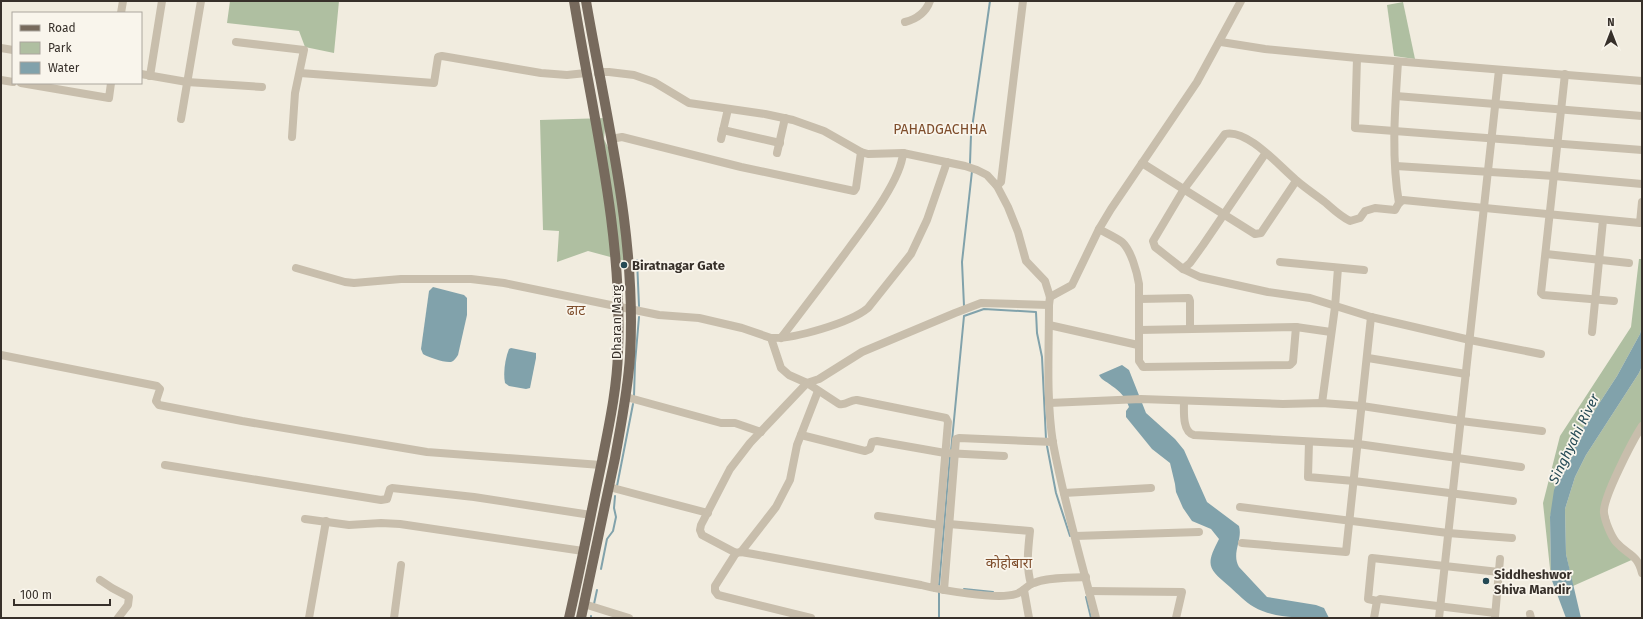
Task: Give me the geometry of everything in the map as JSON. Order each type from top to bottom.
[{"type":"main road","name":"Dharan Marg","points":[[570,618],[614,395],[618,354],[619,306],[616,257],[605,177],[574,1]]},
{"type":"main road","name":"Dharan Marg","points":[[581,618],[609,487],[626,397],[630,356],[631,308],[628,257],[617,177],[586,1]]},
{"type":"street","points":[[121,12],[123,1]]},
{"type":"street","points":[[150,76],[162,1]]},
{"type":"street","points":[[181,119],[201,1]]},
{"type":"street","points":[[905,22],[922,14],[930,1]]},
{"type":"street","points":[[998,186],[1001,182],[1024,1]]},
{"type":"street","points":[[1086,577],[1040,581],[1031,584],[1016,594],[1005,595],[944,590],[738,552],[702,535],[700,530],[722,482],[730,469],[761,432],[807,383],[820,379],[862,352],[981,303],[1049,301],[1072,285],[1099,229],[1142,163],[1190,94],[1221,42],[1241,1]]},
{"type":"street","points":[[236,42],[304,50],[295,93],[292,136]]},
{"type":"street","points":[[1221,42],[1265,49],[1398,62],[1642,81]]},
{"type":"street","points":[[1,48],[12,50]]},
{"type":"street","points":[[300,73],[434,83],[438,57],[442,56],[541,73],[568,75],[586,74]]},
{"type":"street","points":[[1357,58],[1355,128],[1642,150]]},
{"type":"street","points":[[1398,62],[1394,131],[1399,203]]},
{"type":"street","points":[[1438,618],[1445,567],[1499,70]]},
{"type":"street","points":[[598,74],[602,72],[610,72],[634,75],[654,82],[689,103],[785,118],[824,131],[861,152],[868,154],[903,152],[977,170],[987,175],[998,186],[1018,232],[1026,261],[1045,280],[1049,301],[1049,403],[1053,442],[1064,493],[1096,618]]},
{"type":"street","points":[[142,74],[187,82],[262,87]]},
{"type":"street","points":[[1565,74],[1542,294],[1614,301]]},
{"type":"street","points":[[1,80],[12,82]]},
{"type":"street","points":[[27,84],[109,98],[111,84]]},
{"type":"street","points":[[1396,96],[1642,116]]},
{"type":"street","points":[[721,139],[728,109]]},
{"type":"street","points":[[777,152],[785,118]]},
{"type":"street","points":[[723,130],[780,143]]},
{"type":"street","points":[[1541,354],[1470,340],[1371,317],[1310,298],[1268,292],[1200,277],[1183,269],[1155,247],[1153,241],[1184,189],[1225,134],[1230,132],[1238,134],[1254,144],[1341,217],[1350,221],[1360,218],[1365,211],[1375,208],[1395,210],[1399,203],[1403,200],[1521,210],[1640,223],[1642,202]]},
{"type":"street","points":[[611,139],[622,137],[741,167],[854,191],[856,188],[861,152]]},
{"type":"street","points":[[781,338],[874,214],[896,176],[902,161],[903,152]]},
{"type":"street","points":[[1183,269],[1190,263],[1265,154]]},
{"type":"street","points":[[296,268],[345,282],[354,283],[401,279],[471,279],[631,308],[659,315],[699,318],[719,322],[770,338],[794,336],[811,332],[860,314],[868,308],[911,254],[927,220],[947,162]]},
{"type":"street","points":[[1142,163],[1255,234],[1261,233],[1296,180]]},
{"type":"street","points":[[1396,166],[1488,171],[1642,184]]},
{"type":"street","points":[[1592,332],[1603,220]]},
{"type":"street","points":[[1099,229],[1122,242],[1126,247],[1137,275],[1139,298],[1139,361],[1143,367],[1290,365],[1293,363],[1296,327]]},
{"type":"street","points":[[1546,254],[1629,263]]},
{"type":"street","points":[[1280,262],[1364,270]]},
{"type":"street","points":[[1322,402],[1335,307],[1338,268]]},
{"type":"street","points":[[1139,298],[1189,298],[1190,329]]},
{"type":"street","points":[[1242,543],[1346,552],[1368,358],[1371,317]]},
{"type":"street","points":[[1048,325],[1138,345]]},
{"type":"street","points":[[1139,330],[1296,327],[1331,332]]},
{"type":"street","points":[[770,338],[781,368],[789,375],[807,383],[842,405],[852,400],[857,400],[946,418],[948,422],[946,453],[934,588]]},
{"type":"street","points":[[1,355],[157,386],[160,389],[156,401],[159,405],[242,421],[427,452],[601,466]]},
{"type":"street","points":[[1368,358],[1466,374]]},
{"type":"street","points":[[811,618],[718,595],[715,591],[715,586],[738,552],[776,507],[790,480],[797,445],[818,391]]},
{"type":"street","points":[[626,397],[720,423],[735,423],[761,432]]},
{"type":"street","points":[[1049,403],[1141,399],[1283,404],[1322,402],[1362,406],[1542,431]]},
{"type":"street","points":[[1184,400],[1184,413],[1187,431],[1189,434],[1358,444],[1521,467]]},
{"type":"street","points":[[1642,426],[1619,468],[1605,502],[1604,513],[1614,540],[1623,549],[1636,558],[1640,563],[1642,574]]},
{"type":"street","points":[[801,435],[865,451],[870,449],[872,442],[877,441],[946,453],[1004,456]]},
{"type":"street","points":[[944,590],[956,440],[959,438],[1053,442]]},
{"type":"street","points":[[1309,442],[1308,477],[1354,481],[1513,501]]},
{"type":"street","points":[[165,466],[381,500],[386,499],[390,489],[392,488],[474,497],[591,515]]},
{"type":"street","points":[[609,487],[708,513]]},
{"type":"street","points":[[1064,493],[1151,488]]},
{"type":"street","points":[[1240,507],[1448,533],[1512,538]]},
{"type":"street","points":[[878,516],[939,525]]},
{"type":"street","points":[[304,519],[326,520],[349,525],[381,523],[400,524],[583,551]]},
{"type":"street","points":[[309,618],[326,520]]},
{"type":"street","points":[[949,524],[1030,531],[1028,553],[1029,576],[1031,584]]},
{"type":"street","points":[[1075,536],[1199,532]]},
{"type":"street","points":[[1499,572],[1372,558],[1368,599],[1377,601],[1381,599],[1440,606],[1495,615],[1499,572],[1500,559]]},
{"type":"street","points":[[394,618],[401,565]]},
{"type":"street","points":[[100,580],[129,597],[128,605],[118,618]]},
{"type":"street","points":[[1024,590],[1029,618]]},
{"type":"street","points":[[1089,591],[1182,592],[1176,618]]},
{"type":"street","points":[[1374,618],[1377,601]]},
{"type":"street","points":[[584,604],[629,618]]},
{"type":"green space","points":[[230,1],[339,1],[334,53],[305,47],[299,31],[227,23]]},
{"type":"green space","points":[[1403,2],[1415,59],[1394,56],[1387,5]]},
{"type":"green space","points":[[606,118],[604,139],[615,162],[629,262],[588,251],[557,262],[559,231],[543,230],[540,120]]},
{"type":"green space","points":[[1639,259],[1642,259],[1642,326],[1640,334],[1617,376],[1574,442],[1550,517],[1551,578],[1543,503],[1560,436],[1631,327]]},
{"type":"green space","points":[[1642,366],[1642,426],[1605,502],[1614,540],[1636,558],[1573,586],[1566,554],[1565,509],[1575,477],[1586,455]]},
{"type":"water","points":[[433,287],[464,295],[467,298],[467,315],[458,355],[451,362],[440,361],[428,357],[423,354],[421,349],[429,291]]},
{"type":"water","points":[[1642,326],[1642,366],[1586,455],[1575,477],[1565,509],[1566,554],[1581,618],[1566,618],[1551,578],[1550,517],[1554,490],[1574,442],[1617,376],[1640,334]]},
{"type":"water","points":[[511,348],[536,353],[530,388],[526,389],[509,386],[505,383],[505,362],[509,349]]},
{"type":"water","points":[[1122,365],[1129,370],[1146,413],[1175,439],[1184,450],[1207,502],[1239,526],[1240,536],[1236,557],[1239,567],[1267,597],[1316,605],[1324,608],[1329,618],[1281,616],[1262,611],[1245,600],[1213,571],[1211,566],[1212,555],[1219,539],[1211,529],[1192,521],[1183,508],[1176,492],[1170,463],[1152,449],[1126,417],[1126,411],[1129,407],[1126,401],[1115,388],[1102,379],[1099,375]]},
{"type":"waterway","points":[[970,163],[971,135],[990,1]]},
{"type":"waterway","points":[[964,306],[962,262],[972,171]]},
{"type":"waterway","points":[[637,260],[639,306]]},
{"type":"waterway","points":[[951,451],[964,316],[984,309],[1036,312],[1037,333],[1042,357],[1046,439]]},
{"type":"waterway","points":[[634,396],[639,317]]},
{"type":"waterway","points":[[617,486],[633,404]]},
{"type":"waterway","points":[[1047,446],[1056,493],[1070,536]]},
{"type":"waterway","points":[[939,586],[950,456]]},
{"type":"waterway","points":[[601,569],[607,539],[613,531],[616,517],[614,508],[615,496]]},
{"type":"waterway","points":[[964,589],[993,592]]},
{"type":"waterway","points":[[594,604],[597,590]]},
{"type":"waterway","points":[[939,592],[939,618]]},
{"type":"waterway","points":[[1086,597],[1091,618]]},
{"type":"place","name":"Biratnagar Gate","points":[[624,265]]},
{"type":"place","name":"Siddheshwor Shiva Mandir","points":[[1486,581]]},
{"type":"district","name":"PAHADGACHHA","points":[[940,129]]},
{"type":"district","name":"ढाट","points":[[576,310]]},
{"type":"district","name":"कोहोबारा","points":[[1009,563]]},
{"type":"water label","name":"Singhyahi River","points":[[1574,439]]}]
